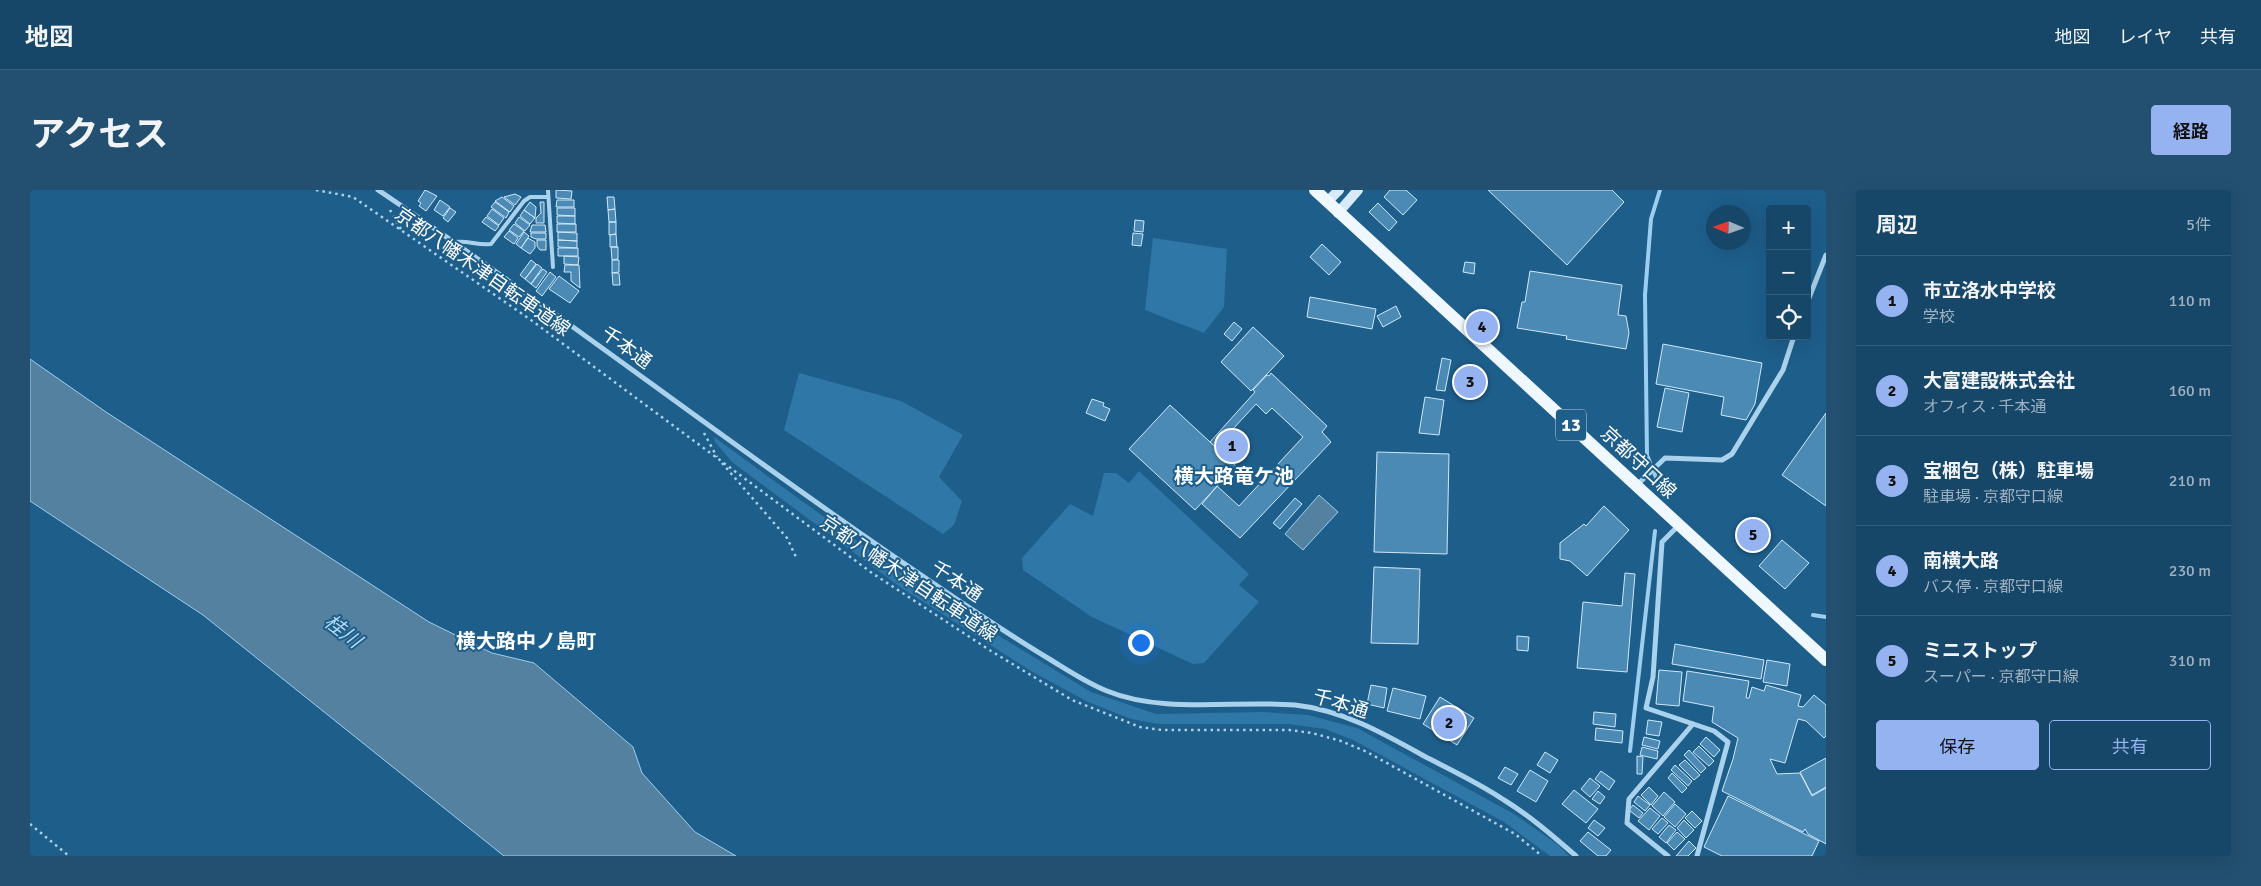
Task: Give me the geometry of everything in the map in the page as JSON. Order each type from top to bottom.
[{"type":"main road","name":"京都守口線","points":[[1315,190],[1338,213],[1642,481],[1679,525],[1826,660]]},
{"type":"street","name":"千本通","points":[[378,190],[455,242],[823,508],[1023,644],[1080,677],[1108,692],[1144,701],[1211,704],[1268,703],[1301,706],[1338,714],[1374,728],[1502,798],[1546,829],[1576,856]]},
{"type":"street","points":[[1327,202],[1339,190]]},
{"type":"street","points":[[1338,213],[1358,190]]},
{"type":"street","points":[[1810,295],[1826,255]]},
{"type":"street","points":[[1642,481],[1665,458],[1722,460],[1732,454],[1783,370],[1793,340]]},
{"type":"street","points":[[1679,525],[1662,542],[1653,677],[1646,708],[1714,731],[1728,742],[1697,856]]},
{"type":"street","points":[[1668,856],[1626,823],[1629,799],[1694,724]]},
{"type":"lane","points":[[548,190],[553,267]]},
{"type":"lane","points":[[455,242],[466,240],[484,245],[491,244],[524,201],[530,197],[548,197]]},
{"type":"path","name":"京都八幡木津自転車道線","points":[[316,190],[353,197],[531,320],[872,573],[991,651],[1072,700],[1140,727],[1162,730],[1289,730],[1312,733],[1341,741],[1367,752],[1515,834],[1542,856]]},
{"type":"path","points":[[702,430],[719,459],[787,538],[796,557]]},
{"type":"path","points":[[30,824],[69,856]]},
{"type":"shaded area","points":[[1153,238],[1227,249],[1224,307],[1204,333],[1145,310]]},
{"type":"shaded area","points":[[799,373],[901,401],[963,435],[939,477],[962,501],[954,525],[943,534],[784,430]]},
{"type":"shaded area","points":[[714,437],[930,594],[1091,692],[1156,714],[1263,712],[1308,715],[1357,728],[1514,814],[1557,844],[1569,856],[1550,856],[1504,822],[1353,740],[1325,729],[1288,724],[1158,724],[1131,719],[1088,702],[1031,671],[900,587],[732,462],[715,442]]},
{"type":"shaded area","points":[[1139,471],[1249,574],[1239,585],[1259,602],[1204,663],[1193,664],[1092,617],[1023,570],[1022,558],[1070,504],[1093,516],[1104,473],[1116,473],[1129,483]]},
{"type":"water","name":"桂川","points":[[30,359],[106,412],[429,622],[492,653],[534,663],[633,747],[642,773],[695,832],[736,856],[504,856],[203,615],[30,501]]},
{"type":"water","points":[[1319,495],[1338,512],[1303,550],[1285,534]]},
{"type":"building","points":[[425,190],[437,196],[426,211],[419,206],[421,203],[418,201]]},
{"type":"building","points":[[556,190],[572,191],[571,199],[556,198]]},
{"type":"building","points":[[1390,190],[1406,190],[1417,200],[1403,215],[1384,197]]},
{"type":"building","points":[[1488,190],[1612,190],[1624,202],[1567,265]]},
{"type":"building","points":[[515,194],[521,197],[515,205],[504,197]]},
{"type":"building","points":[[502,197],[514,206],[510,212],[495,201]]},
{"type":"building","points":[[607,197],[614,197],[615,209],[608,210]]},
{"type":"building","points":[[440,200],[450,207],[443,216],[434,210]]},
{"type":"building","points":[[557,200],[574,200],[574,207],[556,207]]},
{"type":"building","points":[[495,202],[509,212],[506,218],[491,207]]},
{"type":"building","points":[[530,202],[536,207],[535,218],[524,210]]},
{"type":"building","points":[[540,202],[544,202],[544,223],[536,223],[536,218],[541,213]]},
{"type":"building","points":[[1378,203],[1397,222],[1389,231],[1369,212]]},
{"type":"building","points":[[450,208],[456,212],[448,222],[443,218]]},
{"type":"building","points":[[557,208],[575,208],[575,216],[557,215]]},
{"type":"building","points":[[492,209],[504,218],[499,225],[487,216]]},
{"type":"building","points":[[615,209],[616,222],[609,222],[608,210]]},
{"type":"building","points":[[524,210],[535,218],[530,224],[520,216]]},
{"type":"building","points":[[557,216],[575,216],[575,224],[557,223]]},
{"type":"building","points":[[486,217],[499,226],[495,231],[482,222]]},
{"type":"building","points":[[519,217],[530,225],[525,231],[515,223]]},
{"type":"building","points":[[1135,220],[1144,221],[1143,232],[1134,231]]},
{"type":"building","points":[[609,222],[616,222],[616,234],[609,235]]},
{"type":"building","points":[[514,224],[524,231],[519,237],[509,230]]},
{"type":"building","points":[[557,224],[576,224],[576,232],[557,232]]},
{"type":"building","points":[[532,225],[545,225],[546,232],[530,232]]},
{"type":"building","points":[[509,231],[518,238],[514,244],[504,237]]},
{"type":"building","points":[[524,232],[529,236],[521,248],[516,244]]},
{"type":"building","points":[[558,232],[577,233],[577,241],[558,240]]},
{"type":"building","points":[[531,233],[546,233],[546,239],[531,237]]},
{"type":"building","points":[[1133,233],[1143,234],[1141,246],[1132,245]]},
{"type":"building","points":[[616,234],[617,247],[610,247],[610,235]]},
{"type":"building","points":[[528,238],[535,242],[535,248],[530,254],[521,248]]},
{"type":"building","points":[[537,240],[546,240],[546,250],[540,250],[537,246]]},
{"type":"building","points":[[558,240],[577,241],[577,248],[558,247]]},
{"type":"building","points":[[1322,244],[1341,262],[1329,275],[1310,257]]},
{"type":"building","points":[[611,247],[618,247],[618,259],[612,260]]},
{"type":"building","points":[[558,248],[578,248],[578,256],[558,256]]},
{"type":"building","points":[[564,256],[579,257],[578,265],[564,264]]},
{"type":"building","points":[[531,260],[536,264],[525,279],[520,275]]},
{"type":"building","points":[[612,260],[619,260],[619,272],[612,273]]},
{"type":"building","points":[[1465,262],[1475,263],[1474,274],[1463,272]]},
{"type":"building","points":[[537,264],[542,268],[531,284],[525,279]]},
{"type":"building","points":[[565,265],[579,265],[580,288],[571,281],[571,272],[564,272]]},
{"type":"building","points":[[543,269],[547,272],[536,288],[531,284]]},
{"type":"building","points":[[1530,271],[1622,285],[1618,315],[1626,316],[1629,333],[1626,349],[1566,339],[1567,336],[1517,328],[1522,302],[1525,302]]},
{"type":"building","points":[[550,272],[556,277],[542,296],[536,291]]},
{"type":"building","points":[[612,273],[619,273],[620,285],[613,285]]},
{"type":"building","points":[[559,276],[579,291],[570,303],[549,289]]},
{"type":"building","points":[[1310,297],[1376,309],[1372,329],[1307,317]]},
{"type":"building","points":[[1396,306],[1401,317],[1383,327],[1377,316]]},
{"type":"building","points":[[1234,322],[1242,329],[1232,341],[1224,334]]},
{"type":"building","points":[[1253,327],[1284,356],[1251,391],[1221,362]]},
{"type":"building","points":[[1663,344],[1762,363],[1755,404],[1746,420],[1721,415],[1724,397],[1656,384]]},
{"type":"building","points":[[1442,358],[1451,360],[1445,391],[1436,390]]},
{"type":"building","points":[[1271,373],[1327,426],[1322,432],[1331,442],[1240,538],[1202,504],[1217,486],[1239,506],[1303,437],[1272,408],[1266,414],[1256,404],[1221,442],[1231,452],[1226,457],[1210,442],[1255,392],[1253,390]]},
{"type":"building","points":[[1665,388],[1689,393],[1682,432],[1657,427]]},
{"type":"building","points":[[1425,397],[1444,400],[1439,435],[1419,433]]},
{"type":"building","points":[[1092,399],[1104,403],[1103,406],[1110,409],[1105,421],[1086,413]]},
{"type":"building","points":[[1170,405],[1236,466],[1195,510],[1129,449]]},
{"type":"building","points":[[1826,413],[1826,506],[1782,475]]},
{"type":"building","points":[[1377,452],[1449,454],[1447,554],[1374,552]]},
{"type":"building","points":[[1295,498],[1302,504],[1280,529],[1273,523]]},
{"type":"building","points":[[1604,506],[1629,530],[1587,576],[1570,561],[1560,559],[1560,543],[1584,524],[1586,526]]},
{"type":"building","points":[[1782,540],[1809,563],[1785,589],[1759,566]]},
{"type":"building","points":[[1374,567],[1420,569],[1418,644],[1371,643]]},
{"type":"building","points":[[1625,573],[1635,574],[1627,672],[1577,668],[1583,602],[1622,606]]},
{"type":"building","points":[[1517,636],[1529,637],[1528,651],[1517,650]]},
{"type":"building","points":[[1675,644],[1764,660],[1761,679],[1672,664]]},
{"type":"building","points":[[1767,660],[1790,664],[1787,686],[1763,682]]},
{"type":"building","points":[[1659,670],[1682,672],[1679,706],[1656,704]]},
{"type":"building","points":[[1687,671],[1749,681],[1746,698],[1749,698],[1752,687],[1764,691],[1766,685],[1801,695],[1798,706],[1803,707],[1814,695],[1826,705],[1826,736],[1824,738],[1806,721],[1798,719],[1785,763],[1770,759],[1777,774],[1800,773],[1812,796],[1826,788],[1826,844],[1808,834],[1805,829],[1803,832],[1722,791],[1738,738],[1712,722],[1714,707],[1683,701]]},
{"type":"building","points":[[1371,685],[1387,688],[1384,708],[1367,704]]},
{"type":"building","points":[[1393,688],[1426,696],[1420,719],[1387,711]]},
{"type":"building","points":[[1440,697],[1474,718],[1457,745],[1423,724]]},
{"type":"building","points":[[1594,712],[1616,714],[1615,727],[1593,724]]},
{"type":"building","points":[[1648,720],[1662,722],[1659,736],[1646,734]]},
{"type":"building","points":[[1596,728],[1623,731],[1622,743],[1595,740]]},
{"type":"building","points":[[1644,737],[1660,741],[1658,749],[1642,745]]},
{"type":"building","points":[[1706,737],[1720,750],[1714,757],[1700,744]]},
{"type":"building","points":[[1699,746],[1714,761],[1709,766],[1693,752]]},
{"type":"building","points":[[1642,747],[1658,751],[1657,759],[1640,755]]},
{"type":"building","points":[[1689,750],[1706,768],[1701,773],[1684,755]]},
{"type":"building","points":[[1545,752],[1558,760],[1550,773],[1537,765]]},
{"type":"building","points":[[1637,756],[1643,757],[1642,774],[1637,774]]},
{"type":"building","points":[[1826,758],[1826,787],[1812,795],[1800,772]]},
{"type":"building","points":[[1685,760],[1700,775],[1694,780],[1679,765]]},
{"type":"building","points":[[1675,765],[1692,781],[1688,786],[1671,770]]},
{"type":"building","points":[[1505,767],[1518,774],[1511,785],[1498,778]]},
{"type":"building","points":[[1530,770],[1548,781],[1536,802],[1517,791]]},
{"type":"building","points":[[1601,771],[1615,781],[1609,790],[1595,779]]},
{"type":"building","points":[[1672,773],[1687,788],[1682,793],[1668,778]]},
{"type":"building","points":[[1590,778],[1600,786],[1590,797],[1581,789]]},
{"type":"building","points":[[1649,787],[1658,796],[1651,805],[1641,795]]},
{"type":"building","points":[[1574,790],[1598,809],[1586,823],[1562,804]]},
{"type":"building","points":[[1598,791],[1605,797],[1600,804],[1592,799]]},
{"type":"building","points":[[1664,792],[1675,802],[1663,816],[1652,806]]},
{"type":"building","points":[[1638,796],[1650,805],[1645,811],[1634,802]]},
{"type":"building","points":[[1728,796],[1819,841],[1812,856],[1722,856],[1704,847]]},
{"type":"building","points":[[1675,804],[1686,814],[1675,827],[1664,817]]},
{"type":"building","points":[[1633,805],[1643,813],[1639,818],[1629,810]]},
{"type":"building","points":[[1650,808],[1660,816],[1649,830],[1638,821]]},
{"type":"building","points":[[1692,811],[1702,821],[1695,828],[1685,818]]},
{"type":"building","points":[[1662,818],[1668,823],[1658,834],[1652,829]]},
{"type":"building","points":[[1594,820],[1605,828],[1598,836],[1588,828]]},
{"type":"building","points":[[1684,820],[1694,830],[1686,838],[1677,828]]},
{"type":"building","points":[[1669,825],[1676,830],[1666,843],[1659,837]]},
{"type":"building","points":[[1588,832],[1611,850],[1606,856],[1598,856],[1580,841]]},
{"type":"building","points":[[1677,832],[1685,839],[1674,850],[1667,843]]},
{"type":"building","points":[[1689,841],[1696,848],[1688,856],[1676,856]]},
{"type":"waterway","points":[[1657,480],[1647,455],[1645,295],[1651,219],[1660,190]]},
{"type":"waterway","points":[[1630,751],[1655,531]]},
{"type":"waterway","points":[[1813,615],[1826,617]]},
{"type":"place","name":"南横大路","points":[[1482,327]]},
{"type":"place","name":"宝梱包（株）駐車場","points":[[1470,382]]},
{"type":"place","name":"市立洛水中学校","points":[[1232,446]]},
{"type":"place","name":"ミニストップ","points":[[1753,535]]},
{"type":"place","name":"大富建設株式会社","points":[[1449,723]]},
{"type":"district","name":"横大路竜ケ池","points":[[1234,476]]},
{"type":"district","name":"横大路中ノ島町","points":[[526,641]]}]
